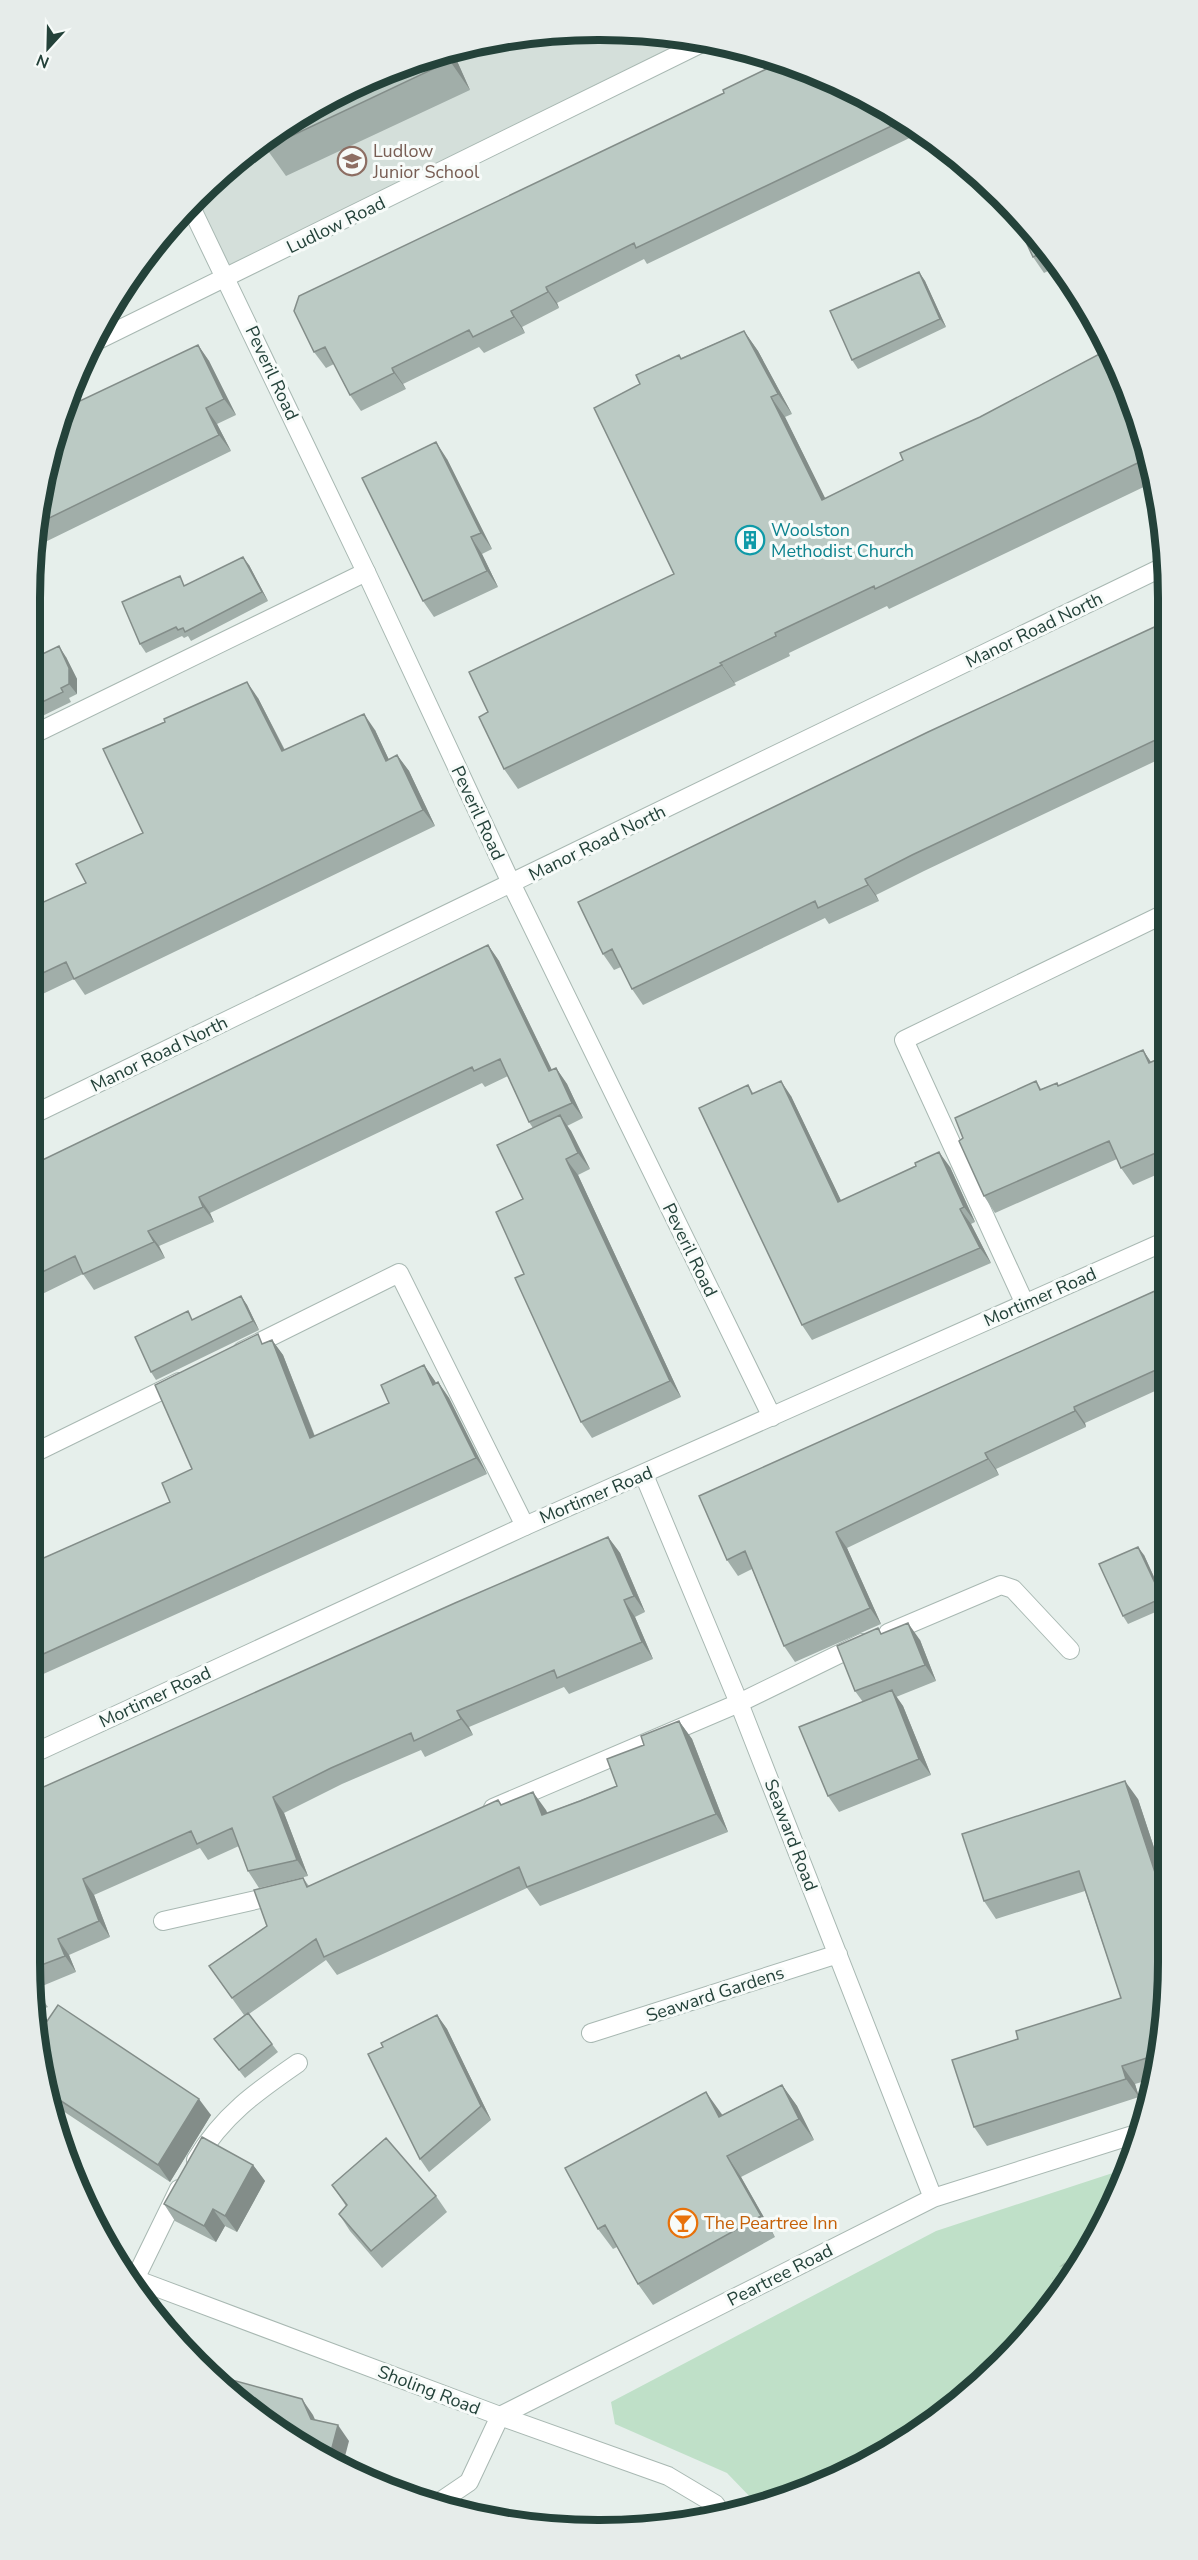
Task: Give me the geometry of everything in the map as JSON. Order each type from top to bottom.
[{"type":"street","name":"Ludlow Road","points":[[106,336],[227,279],[691,48]]},
{"type":"street","name":"Peveril Road","points":[[195,214],[366,572],[512,885],[772,1417]]},
{"type":"street","name":"Manor Road North","points":[[40,1111],[512,885],[1156,570]]},
{"type":"street","points":[[40,731],[366,572]]},
{"type":"street","points":[[1025,1304],[904,1040],[1158,917]]},
{"type":"street","name":"Mortimer Road","points":[[40,1750],[525,1526],[1158,1245]]},
{"type":"street","points":[[230,1356],[399,1274],[525,1526]]},
{"type":"street","points":[[40,1450],[199,1372]]},
{"type":"street","name":"Seaward Road","points":[[644,1475],[739,1702],[933,2198]]},
{"type":"street","points":[[472,1817],[739,1702],[854,1647],[1001,1585],[1013,1589],[1070,1650]]},
{"type":"street","points":[[163,1921],[297,1891]]},
{"type":"street","name":"Seaward Gardens","points":[[591,2033],[838,1954]]},
{"type":"street","points":[[136,2272],[170,2204],[205,2145],[242,2102],[298,2062]]},
{"type":"street","name":"Peartree Road","points":[[500,2416],[933,2198],[1129,2136]]},
{"type":"street","name":"Sholing Road","points":[[142,2282],[500,2416],[668,2476],[717,2507]]},
{"type":"street","points":[[446,2498],[469,2482],[500,2416]]},
{"type":"shaded area","name":"Ludlow Junior School","points":[[599,40],[691,48],[227,279],[195,214],[259,156],[320,115],[352,98],[419,70],[490,51],[526,45]]},
{"type":"green space","points":[[1116,2172],[1083,2240],[1063,2271],[1042,2301],[994,2356],[939,2404],[878,2445],[846,2462],[779,2490],[751,2498],[727,2473],[615,2424],[611,2402],[936,2231]]},
{"type":"green space","points":[[1073,2256],[1033,2313],[1059,2267]]},
{"type":"building","points":[[449,61],[280,142],[320,115],[352,98],[419,70]]},
{"type":"building","points":[[770,67],[846,98],[894,125],[636,248],[634,243],[546,287],[548,292],[511,311],[514,317],[473,337],[469,330],[392,368],[394,373],[350,395],[325,347],[314,352],[294,311],[299,296],[724,93],[723,90]]},
{"type":"building","points":[[1023,236],[1038,255],[1033,257]]},
{"type":"building","points":[[919,272],[940,319],[852,360],[830,311]]},
{"type":"building","points":[[744,331],[778,394],[771,397],[822,500],[903,460],[900,453],[980,417],[1101,353],[1128,419],[1140,462],[875,589],[874,586],[775,633],[776,636],[720,663],[722,665],[504,769],[479,717],[488,712],[469,672],[674,574],[594,408],[640,384],[636,375],[679,355],[681,359]]},
{"type":"building","points":[[198,345],[224,399],[206,408],[219,435],[46,520],[60,454],[76,403]]},
{"type":"building","points":[[436,442],[481,533],[471,537],[487,571],[423,601],[362,478]]},
{"type":"building","points":[[243,557],[262,592],[185,632],[183,628],[178,630],[176,627],[140,644],[122,602],[180,576],[184,586]]},
{"type":"building","points":[[1158,625],[1158,739],[912,855],[865,879],[868,885],[818,908],[815,901],[632,989],[612,949],[603,954],[578,902],[928,732]]},
{"type":"building","points":[[59,646],[69,668],[69,684],[61,688],[63,692],[40,703],[40,655]]},
{"type":"building","points":[[247,682],[282,751],[364,714],[386,761],[397,755],[423,810],[74,979],[66,962],[40,974],[40,910],[42,909],[40,904],[86,883],[76,864],[143,833],[103,749],[165,722],[164,719]]},
{"type":"building","points":[[488,945],[549,1071],[556,1068],[572,1103],[529,1122],[500,1059],[474,1071],[472,1067],[199,1197],[203,1207],[148,1231],[154,1242],[83,1274],[75,1256],[40,1273],[40,1161]]},
{"type":"building","points":[[1143,1050],[1149,1063],[1158,1059],[1158,1152],[1121,1168],[1109,1141],[984,1196],[959,1141],[963,1138],[955,1118],[1036,1081],[1040,1090],[1057,1083],[1058,1086]]},
{"type":"building","points":[[781,1081],[838,1202],[916,1166],[915,1163],[939,1152],[964,1207],[960,1209],[980,1248],[802,1325],[699,1108],[748,1085],[752,1094]]},
{"type":"building","points":[[560,1115],[578,1153],[566,1159],[670,1381],[581,1422],[515,1278],[524,1274],[496,1212],[523,1199],[497,1145]]},
{"type":"building","points":[[1158,1290],[1158,1369],[1074,1407],[1075,1411],[985,1453],[988,1459],[836,1532],[870,1608],[784,1646],[745,1551],[727,1560],[699,1496]]},
{"type":"building","points":[[241,1296],[253,1321],[151,1372],[135,1337],[188,1311],[192,1320]]},
{"type":"building","points":[[258,1334],[262,1344],[272,1340],[310,1438],[389,1403],[381,1385],[424,1365],[433,1385],[438,1382],[476,1458],[40,1655],[40,1560],[170,1502],[162,1483],[192,1469],[155,1385]]},
{"type":"building","points":[[608,1537],[634,1596],[624,1600],[642,1642],[557,1678],[554,1670],[457,1711],[461,1719],[414,1741],[411,1733],[331,1768],[273,1797],[297,1860],[248,1871],[232,1828],[197,1844],[191,1831],[83,1879],[99,1921],[58,1939],[65,1956],[40,1965],[40,1789]]},
{"type":"building","points":[[1138,1547],[1158,1590],[1158,1600],[1123,1616],[1099,1564]]},
{"type":"building","points":[[908,1623],[925,1665],[855,1691],[837,1646],[878,1628],[881,1634]]},
{"type":"building","points":[[892,1690],[919,1759],[828,1796],[799,1727]]},
{"type":"building","points":[[679,1721],[716,1814],[527,1887],[519,1867],[324,1957],[316,1939],[232,1998],[209,1966],[267,1926],[254,1890],[303,1878],[307,1887],[498,1800],[501,1805],[533,1792],[542,1815],[580,1801],[617,1786],[607,1759],[644,1745],[641,1736]]},
{"type":"building","points":[[1125,1781],[1158,1882],[1158,1961],[1153,2034],[1149,2057],[1122,2066],[1126,2079],[974,2127],[952,2060],[1018,2039],[1016,2031],[1121,1998],[1079,1871],[984,1901],[962,1834]]},
{"type":"building","points":[[58,2005],[199,2099],[158,2165],[58,2099],[44,2025]]},
{"type":"building","points":[[248,2013],[272,2044],[239,2070],[214,2039]]},
{"type":"building","points":[[437,2015],[481,2106],[420,2159],[368,2054],[383,2047],[381,2043]]},
{"type":"building","points":[[782,2085],[799,2119],[727,2156],[761,2216],[638,2284],[605,2225],[598,2229],[565,2168],[706,2092],[719,2117]]},
{"type":"building","points":[[202,2137],[253,2165],[225,2216],[213,2209],[204,2226],[164,2204]]},
{"type":"building","points":[[386,2138],[436,2196],[371,2251],[339,2214],[347,2205],[332,2185]]},
{"type":"building","points":[[229,2379],[302,2399],[311,2419],[338,2425],[331,2451],[259,2404]]},
{"type":"place","name":"Ludlow Junior School","points":[[352,161]]},
{"type":"place","name":"Woolston Methodist Church","points":[[750,540]]},
{"type":"place","name":"The Peartree Inn","points":[[683,2223]]}]
